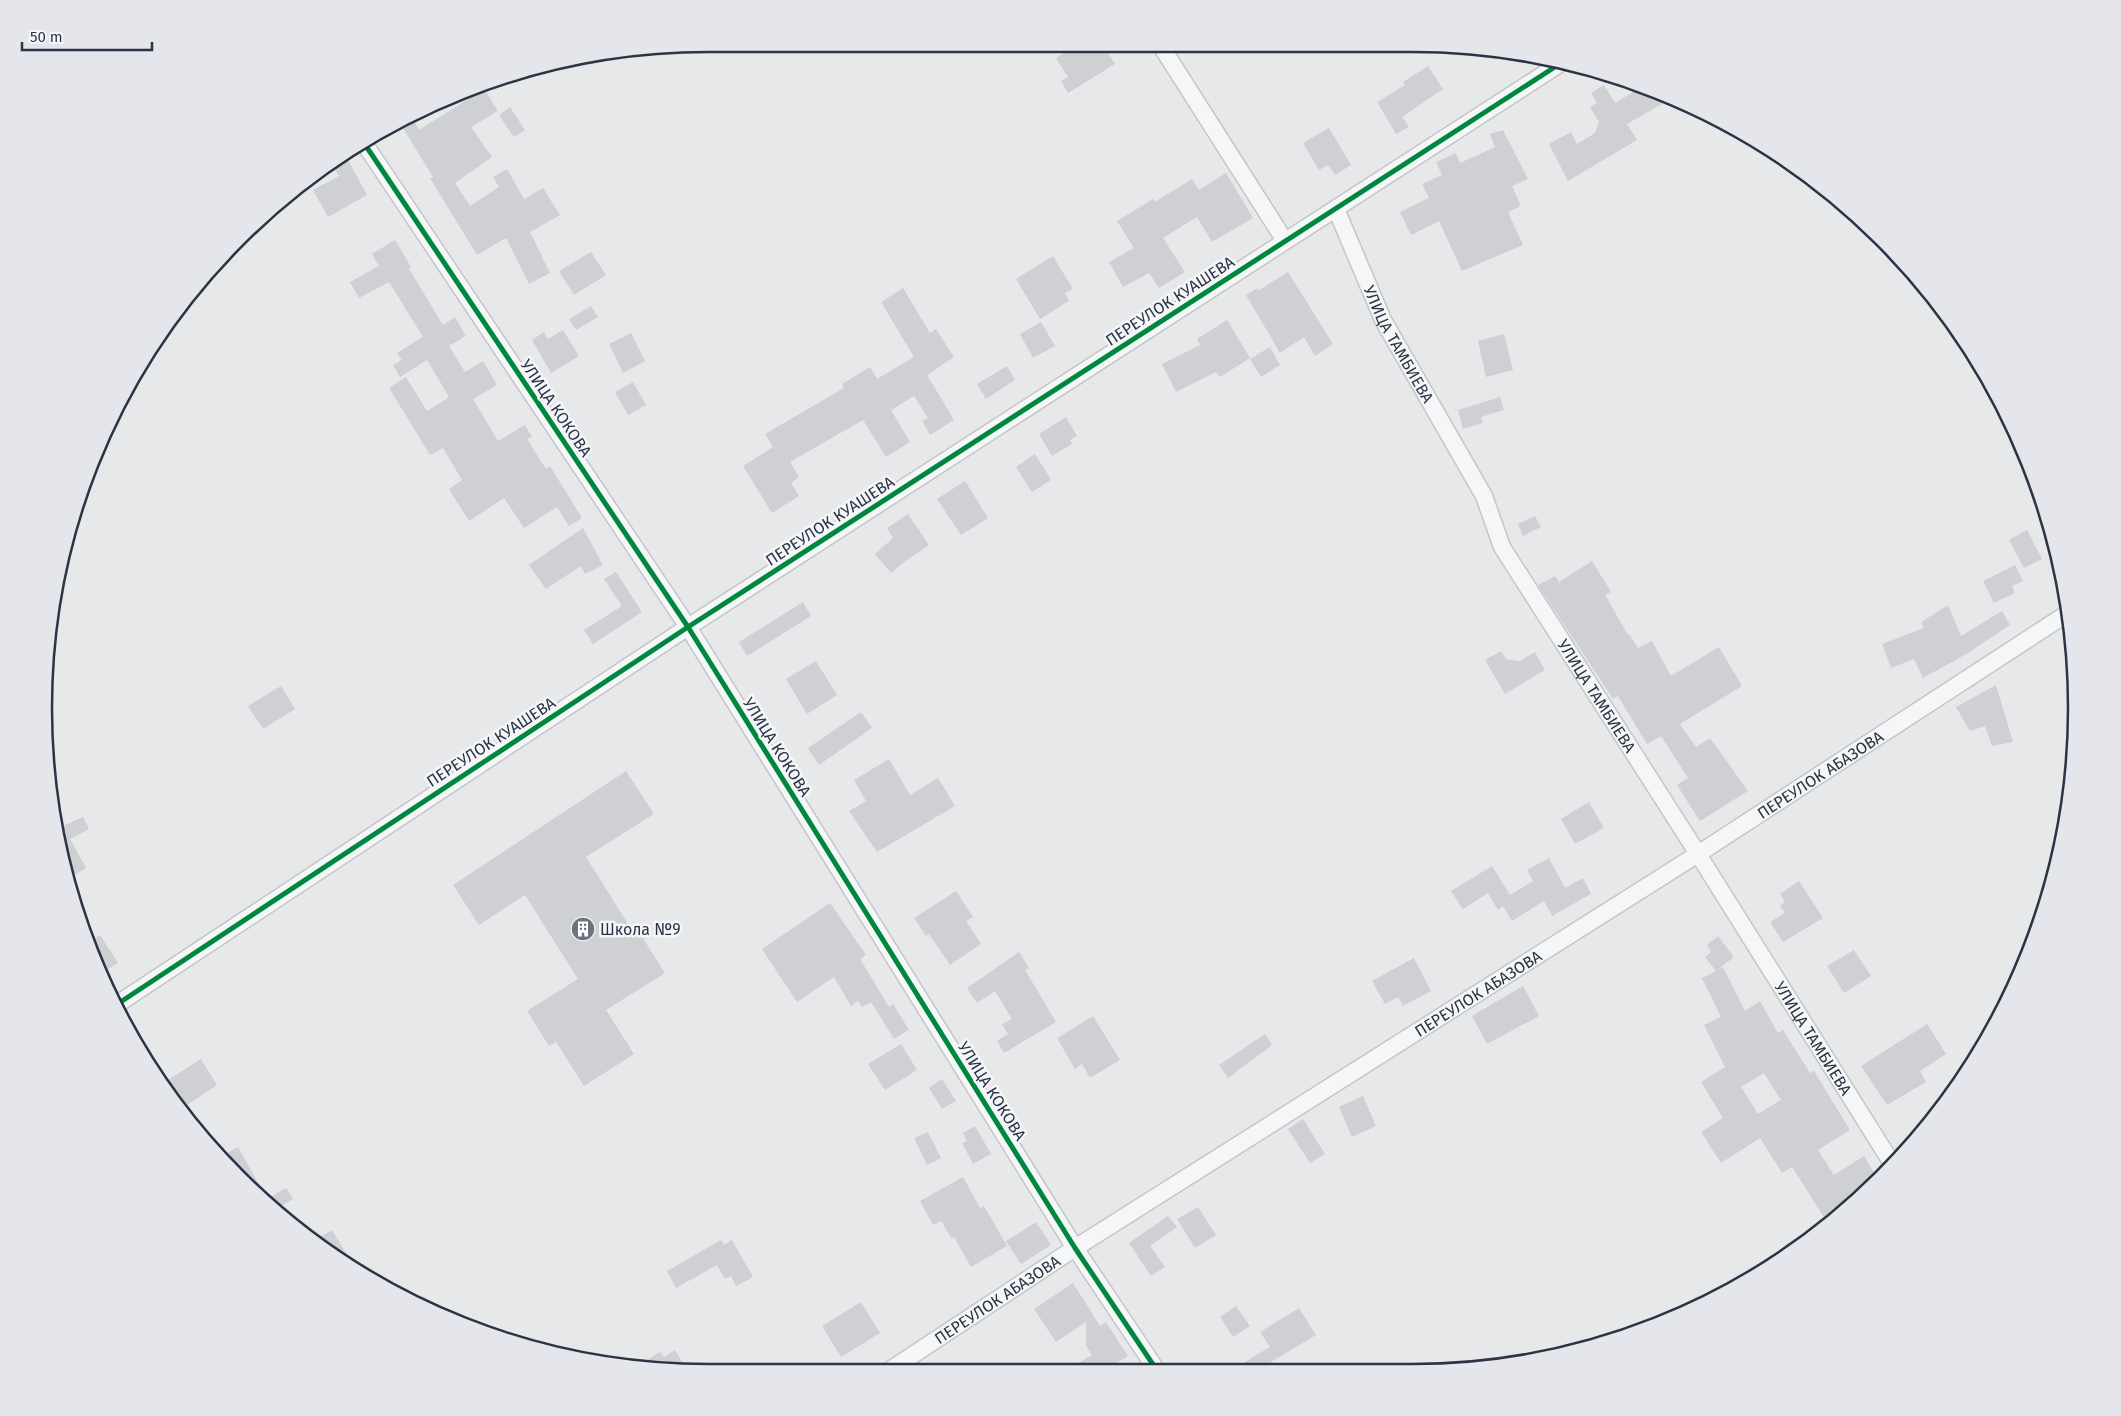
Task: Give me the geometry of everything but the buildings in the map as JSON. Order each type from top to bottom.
[{"type":"street","points":[[1165,52],[1285,241]]},
{"type":"street","name":"ПЕРЕУЛОК КУАШЕВА","points":[[122,1001],[688,627],[1553,68]]},
{"type":"street","name":"УЛИЦА КОКОВА","points":[[367,148],[688,627],[1075,1248],[1153,1364]]},
{"type":"street","name":"УЛИЦА ТАМБИЕВА","points":[[1336,209],[1383,320],[1484,496],[1502,547],[1889,1159]]},
{"type":"street","name":"ПЕРЕУЛОК АБАЗОВА","points":[[899,1364],[1075,1248],[1698,854],[2062,617]]},
{"type":"cycle path","points":[[122,1001],[688,627],[1553,68]]},
{"type":"cycle path","points":[[367,148],[688,627],[1075,1248],[1153,1364]]},
{"type":"place","name":"Школа №9","points":[[583,929]]}]
